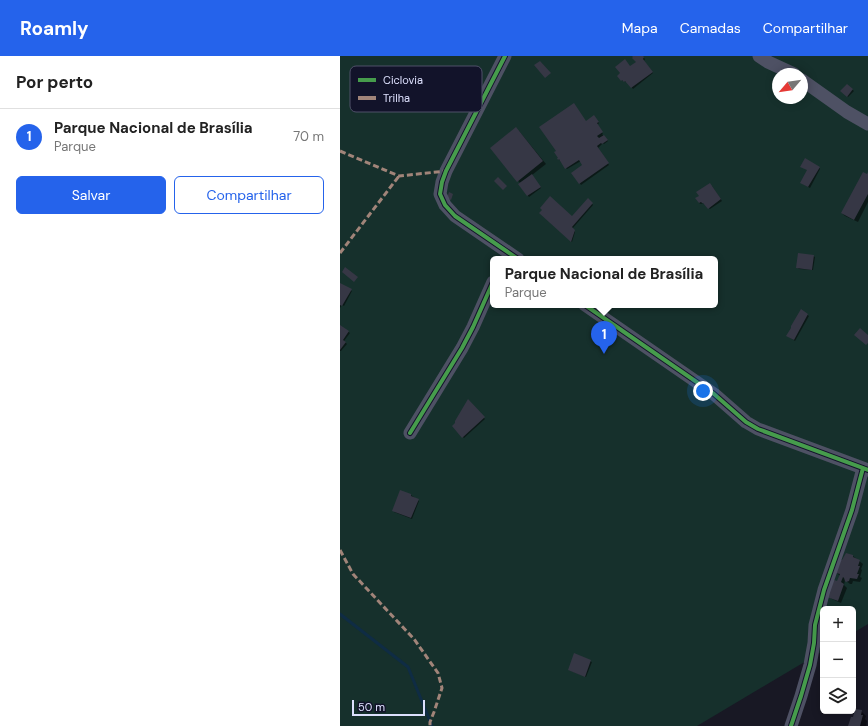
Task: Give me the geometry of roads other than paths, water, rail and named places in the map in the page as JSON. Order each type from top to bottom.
[{"type":"street","points":[[482,101],[505,56]]},
{"type":"street","points":[[759,56],[781,68]]},
{"type":"street","points":[[808,84],[868,124]]},
{"type":"street","points":[[476,112],[446,171],[440,194],[445,204],[455,216],[505,255]]},
{"type":"street","points":[[410,433],[462,348],[490,289]]},
{"type":"street","points":[[589,308],[714,394],[746,422],[758,429],[866,469],[824,590],[815,625],[814,643],[810,665],[790,726]]},
{"type":"waterway","points":[[340,614],[408,667],[432,726]]},
{"type":"place","name":"Parque Nacional de Brasília","points":[[604,354]]}]
